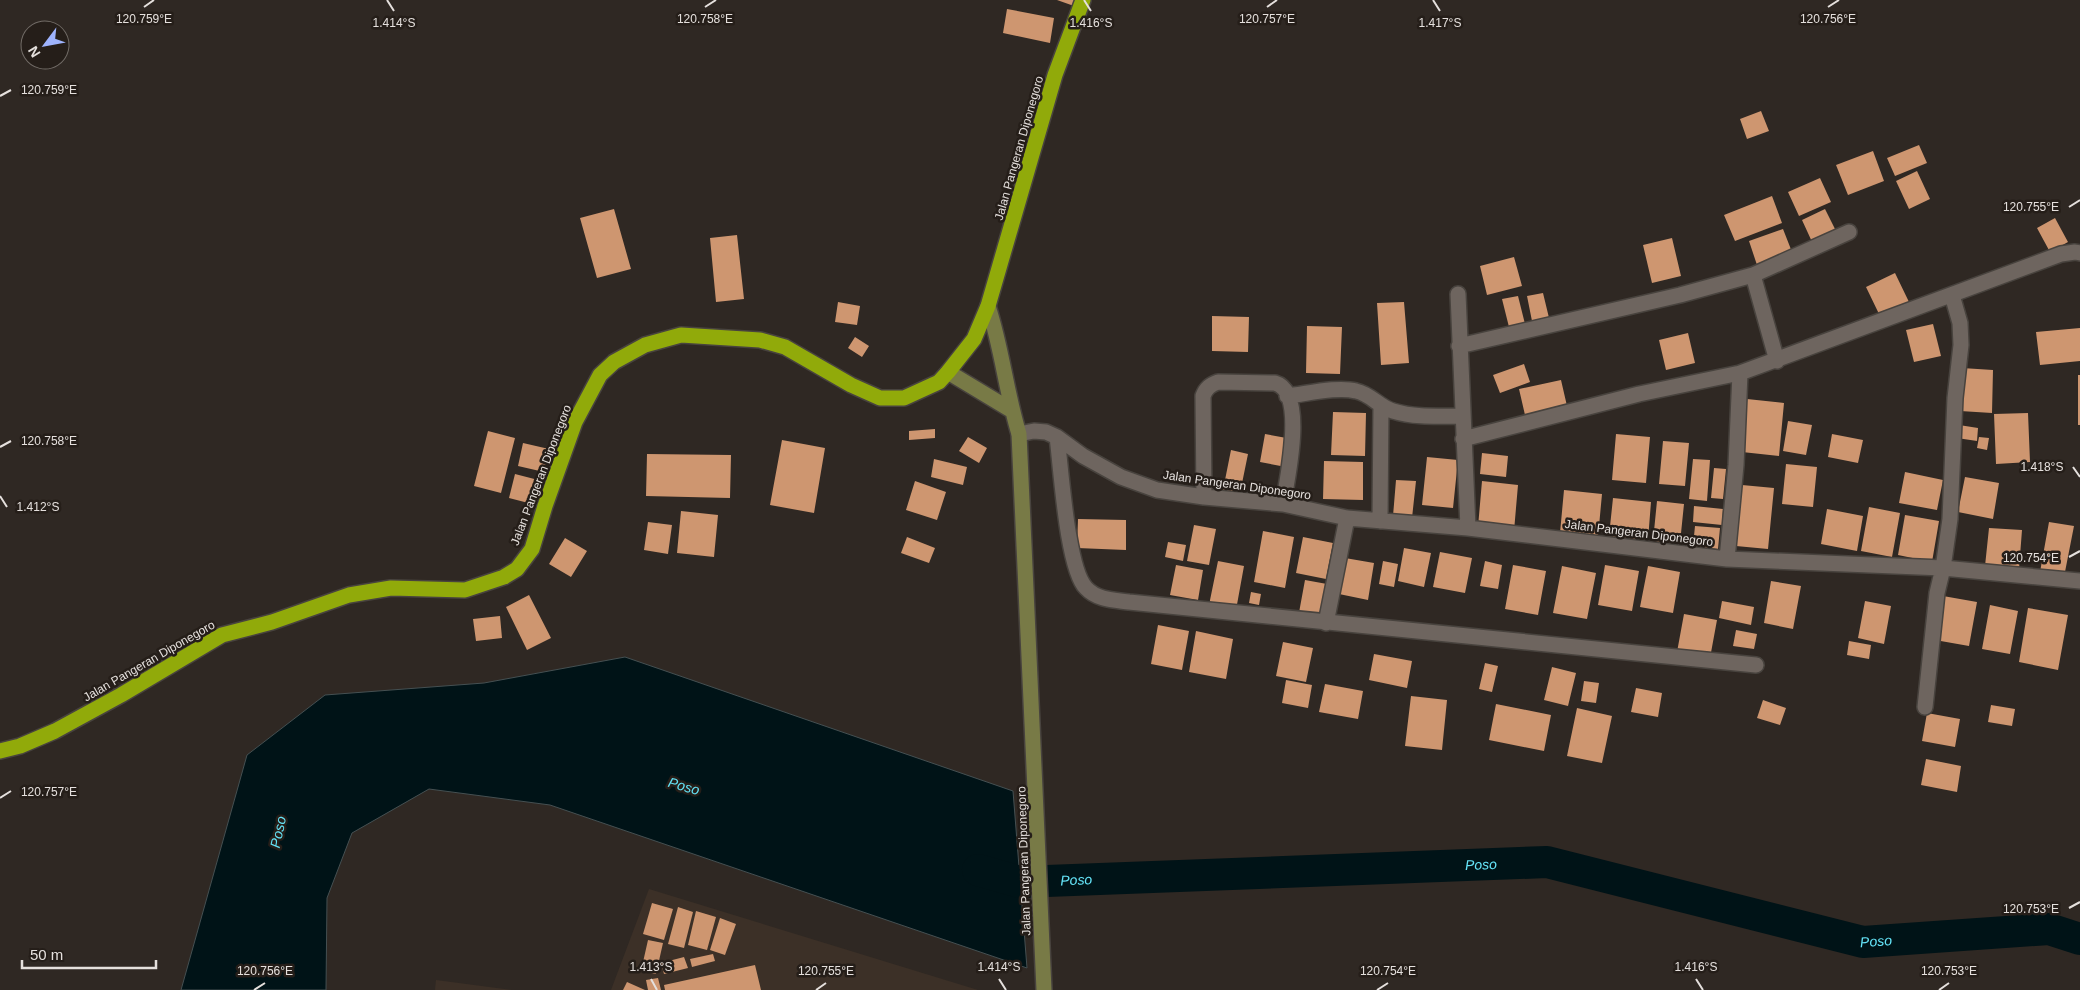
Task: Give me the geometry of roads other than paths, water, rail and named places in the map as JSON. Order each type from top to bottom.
[{"type":"highway","name":"Jalan Pangeran Diponegoro","points":[[0,751],[20,746],[55,731],[121,695],[222,635],[272,622],[349,595],[392,588],[465,590],[504,578],[517,569],[532,549],[575,422],[600,375],[614,362],[646,345],[681,335],[760,340],[785,347],[851,385],[880,398],[904,398],[939,382],[974,339],[988,306],[1055,75],[1083,0]]},
{"type":"street","points":[[1460,346],[1680,295],[1753,275],[1849,232]]},
{"type":"street","points":[[1463,440],[1639,394],[1740,373],[1777,361],[1815,344],[2061,254],[2080,253]]},
{"type":"street","points":[[1753,275],[1777,361]]},
{"type":"street","points":[[1458,294],[1468,528]]},
{"type":"street","points":[[1925,707],[1937,593],[1943,568],[1950,519],[1955,398],[1961,345],[1960,324],[1952,295]]},
{"type":"street","points":[[988,306],[998,334],[1011,410],[1019,434]]},
{"type":"street","points":[[948,372],[1011,410]]},
{"type":"street","points":[[1727,559],[1736,465],[1740,373]]},
{"type":"street","points":[[1204,497],[1203,396],[1206,389],[1211,384],[1218,382],[1275,382],[1282,386],[1294,412],[1294,430],[1283,504]]},
{"type":"street","points":[[1287,396],[1344,390],[1356,391],[1373,398],[1392,411],[1415,415],[1462,416]]},
{"type":"street","points":[[1380,521],[1381,405]]},
{"type":"street","name":"Jalan Pangeran Diponegoro","points":[[1044,990],[1019,434],[1034,431],[1046,432],[1057,437],[1083,456],[1121,477],[1156,490],[1204,497],[1283,504],[1347,518],[1468,528],[1727,559],[1943,568],[2080,581]]},
{"type":"street","points":[[1057,437],[1067,523],[1078,575],[1081,582],[1092,594],[1111,600],[1129,602],[1756,665]]},
{"type":"street","points":[[1326,623],[1347,518]]},
{"type":"water","points":[[625,657],[1013,791],[1027,968],[550,805],[429,789],[352,833],[327,898],[326,990],[181,990],[247,755],[325,695],[484,683]]},
{"type":"waterway","name":"Poso","points":[[978,870],[1020,882],[1547,862],[1863,942],[2049,929],[2080,939]]}]
